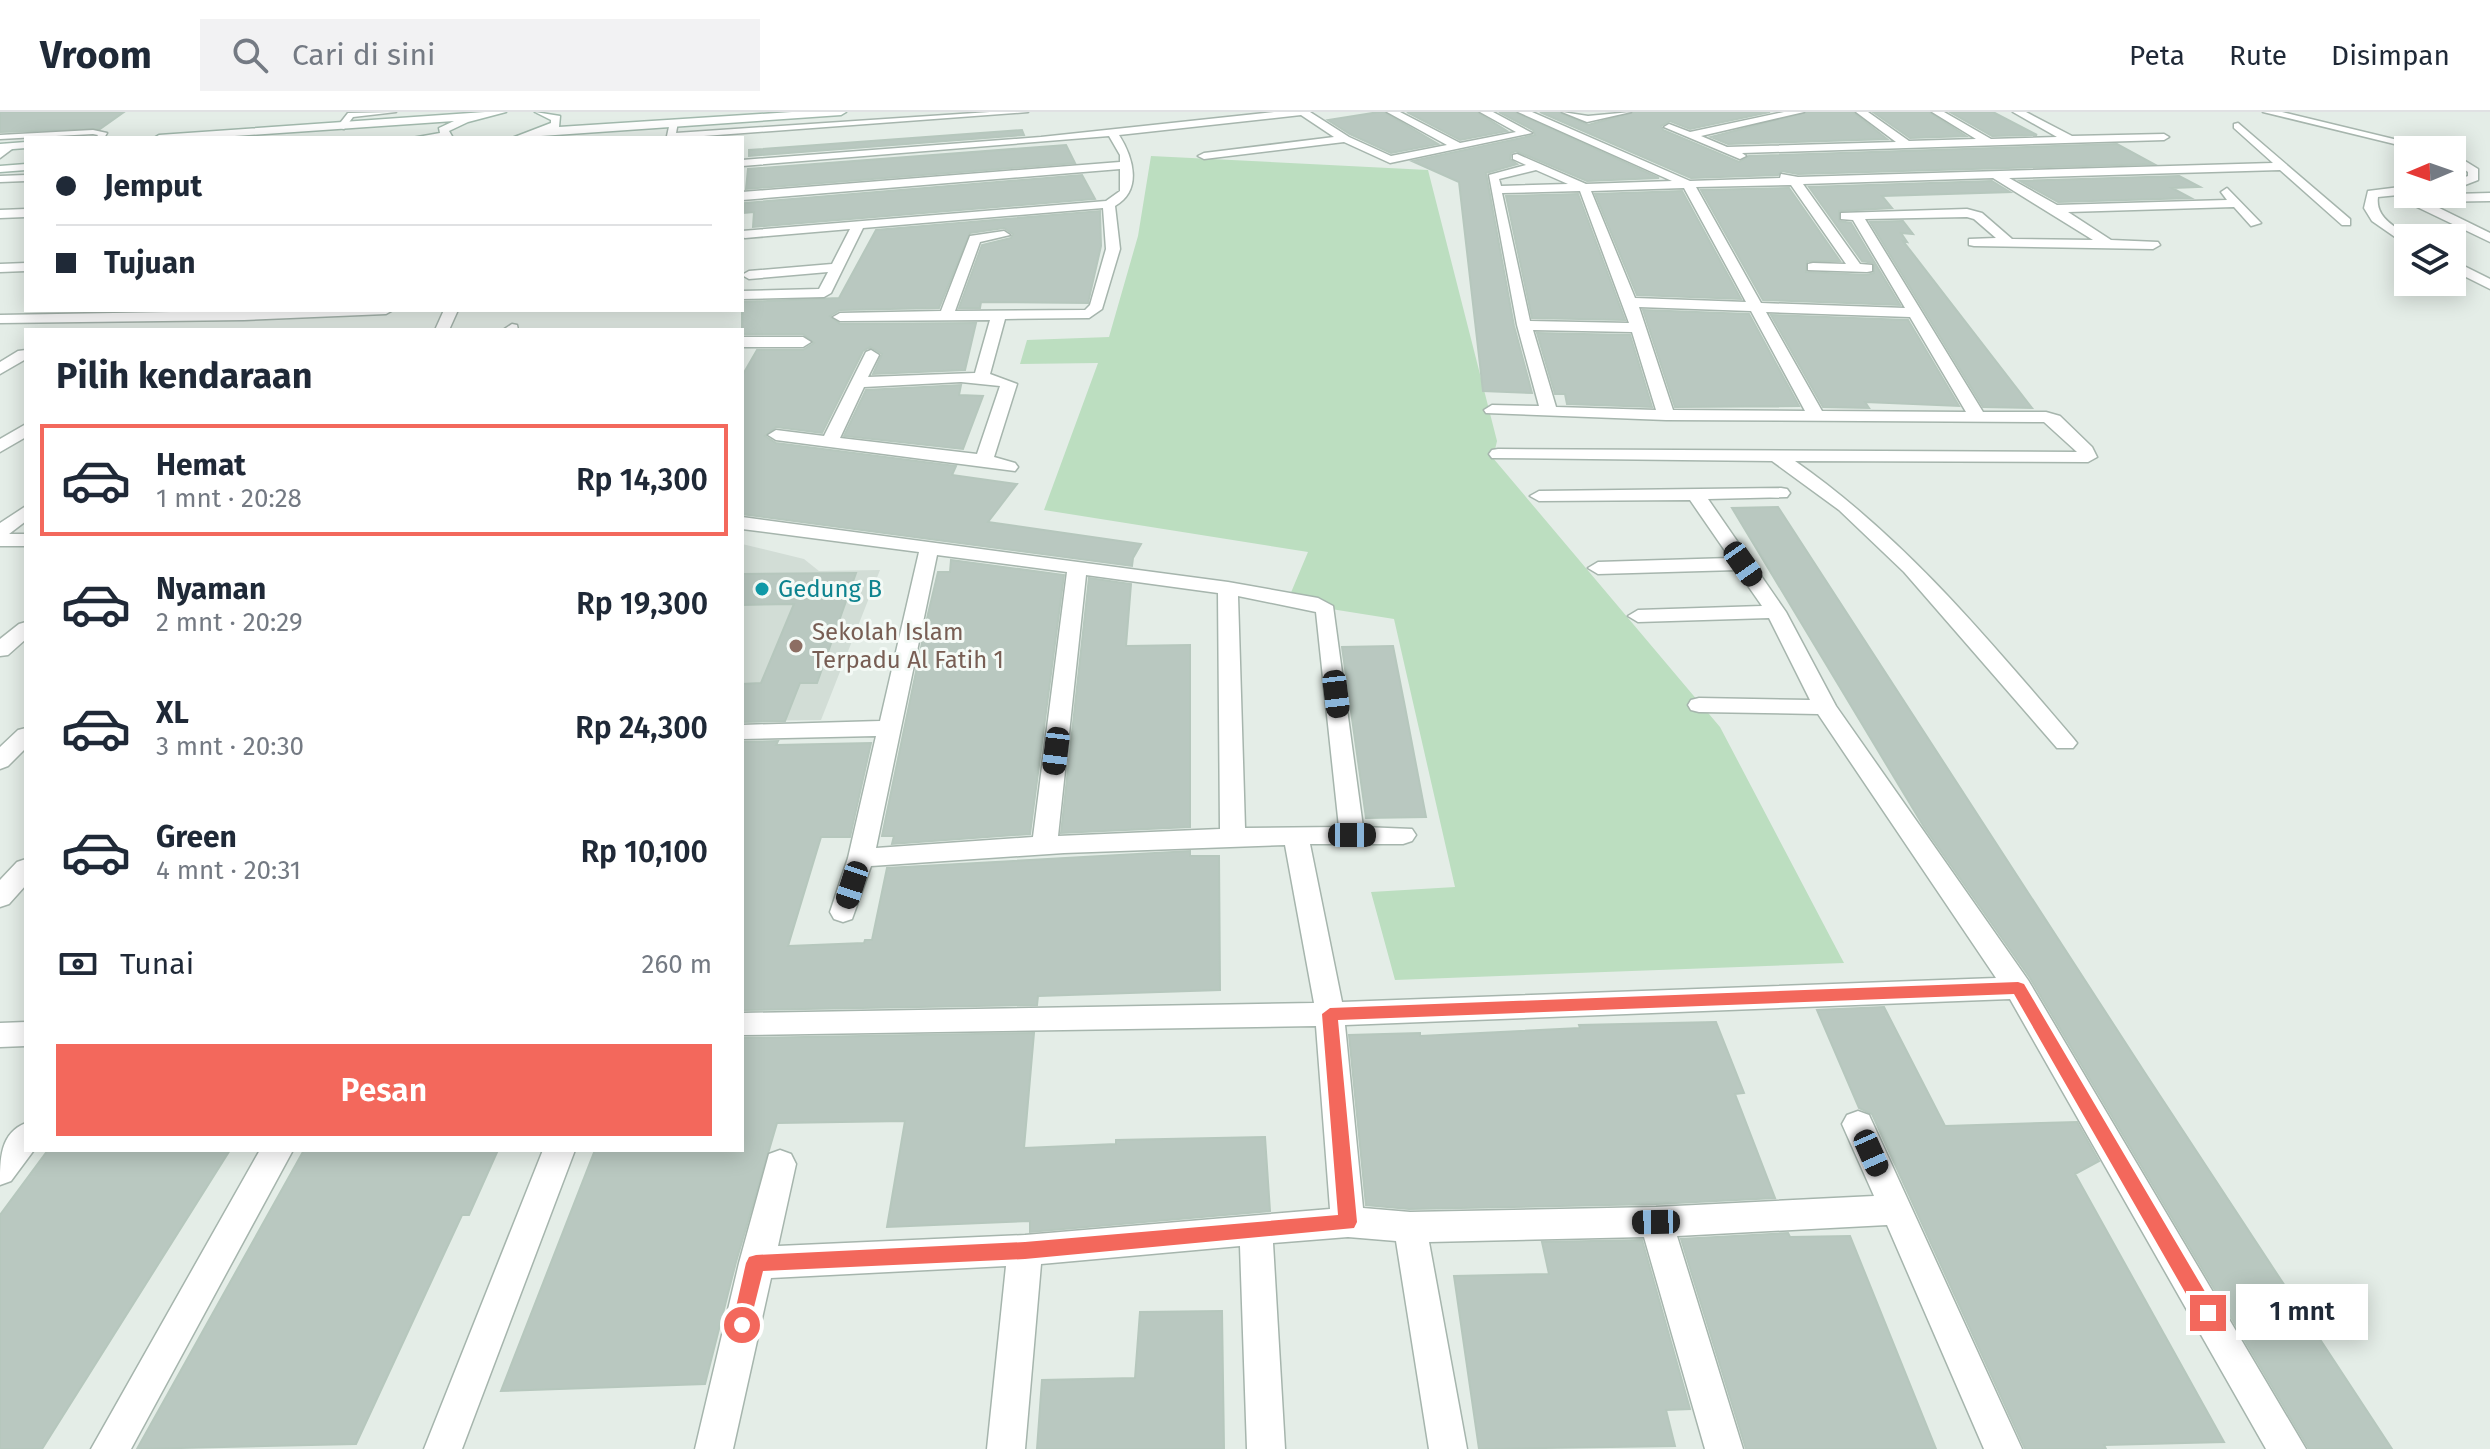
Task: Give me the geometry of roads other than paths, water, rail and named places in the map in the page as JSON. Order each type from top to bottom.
[{"type":"street","points":[[192,136],[341,127],[501,112]]},
{"type":"street","points":[[525,136],[544,131],[841,112]]},
{"type":"street","points":[[744,196],[850,171],[1112,133],[1303,112],[1345,139],[1390,160],[1527,133],[1485,112]]},
{"type":"street","points":[[1392,112],[1459,147]]},
{"type":"street","points":[[1523,112],[1688,184],[1753,307],[1817,417]]},
{"type":"street","points":[[1567,112],[1587,119],[1626,112]]},
{"type":"street","points":[[1861,112],[1909,146]]},
{"type":"street","points":[[1937,112],[1992,144]]},
{"type":"street","points":[[2018,112],[2073,141]]},
{"type":"street","points":[[2268,112],[2394,141]]},
{"type":"street","points":[[544,113],[557,121],[544,131]]},
{"type":"street","points":[[544,113],[573,113]]},
{"type":"street","points":[[1691,135],[1785,115],[1798,118]]},
{"type":"street","points":[[446,136],[443,130],[450,125],[475,116]]},
{"type":"street","points":[[1669,127],[1725,150],[1754,156],[1830,147],[2168,140],[2147,121]]},
{"type":"street","points":[[2238,126],[2346,222]]},
{"type":"street","points":[[1719,130],[1754,156]]},
{"type":"street","points":[[1808,131],[1830,147]]},
{"type":"street","points":[[747,254],[858,226],[1109,204],[1126,191],[1124,149],[1112,133]]},
{"type":"street","points":[[1204,156],[1345,139]]},
{"type":"street","points":[[1956,145],[1995,175],[2108,244]]},
{"type":"street","points":[[0,155],[5,146]]},
{"type":"street","points":[[1517,157],[1584,187],[1630,302],[1666,415]]},
{"type":"street","points":[[744,163],[850,171],[1125,165]]},
{"type":"street","points":[[1538,166],[1493,176],[1524,325],[1549,412]]},
{"type":"street","points":[[1497,190],[2284,166]]},
{"type":"street","points":[[2466,166],[2474,171],[2474,178],[2466,181]]},
{"type":"street","points":[[0,169],[24,167]]},
{"type":"street","points":[[1767,168],[1794,180],[1856,268]]},
{"type":"street","points":[[2226,190],[2255,223]]},
{"type":"street","points":[[2394,192],[2372,194],[2370,208],[2376,218],[2394,232]]},
{"type":"street","points":[[2490,197],[2418,199],[2419,203],[2490,238]]},
{"type":"street","points":[[2055,209],[2237,203]]},
{"type":"street","points":[[840,317],[1084,315],[1093,311],[1113,249],[1109,204]]},
{"type":"street","points":[[1821,217],[1938,212],[1974,214],[2008,242]]},
{"type":"street","points":[[1938,212],[1976,247],[2008,242],[2153,245]]},
{"type":"street","points":[[0,214],[24,213]]},
{"type":"street","points":[[1857,216],[1977,416]]},
{"type":"street","points":[[744,232],[747,295],[821,294],[827,291],[858,226]]},
{"type":"street","points":[[946,317],[975,239],[1004,235]]},
{"type":"street","points":[[747,254],[839,267]]},
{"type":"street","points":[[2,268],[24,257]]},
{"type":"street","points":[[2,268],[24,267]]},
{"type":"street","points":[[1813,267],[1889,268]]},
{"type":"street","points":[[2466,272],[2490,285]]},
{"type":"street","points":[[1630,302],[1917,313]]},
{"type":"street","points":[[0,319],[105,314],[294,312]]},
{"type":"street","points":[[981,378],[998,317]]},
{"type":"street","points":[[1524,325],[1639,328]]},
{"type":"street","points":[[744,342],[803,342]]},
{"type":"street","points":[[0,354],[24,354]]},
{"type":"street","points":[[0,369],[24,354]]},
{"type":"street","points":[[830,441],[861,382],[871,355]]},
{"type":"street","points":[[861,382],[981,378],[1001,379],[1009,384],[984,460]]},
{"type":"street","points":[[1492,410],[2053,419],[2086,451],[2088,457],[1498,454]]},
{"type":"street","points":[[0,447],[24,430]]},
{"type":"street","points":[[776,435],[984,460],[1009,467]]},
{"type":"street","points":[[1777,456],[1854,513],[1885,543],[1966,628],[2065,743]]},
{"type":"street","points":[[1539,496],[1781,493]]},
{"type":"street","points":[[1696,495],[1776,612],[1825,707],[2018,988],[2287,1449]]},
{"type":"street","points":[[0,532],[24,514]]},
{"type":"street","points":[[744,523],[1310,601],[1326,610],[1352,835]]},
{"type":"street","points":[[0,540],[24,540]]},
{"type":"street","points":[[843,912],[861,858],[929,549]]},
{"type":"street","points":[[1598,568],[1743,564]]},
{"type":"street","points":[[1045,843],[1077,567]]},
{"type":"street","points":[[1228,588],[1233,836]]},
{"type":"street","points":[[1638,616],[1776,612]]},
{"type":"street","points":[[0,627],[24,627]]},
{"type":"street","points":[[0,650],[24,629]]},
{"type":"street","points":[[1699,705],[1825,707]]},
{"type":"street","points":[[744,732],[888,728]]},
{"type":"street","points":[[0,761],[24,737]]},
{"type":"street","points":[[1296,835],[1330,1014],[1348,1222]]},
{"type":"street","points":[[861,858],[1045,843],[1233,836],[1403,835]]},
{"type":"street","points":[[0,897],[24,870]]},
{"type":"street","points":[[744,1024],[1330,1014],[2018,988]]},
{"type":"street","points":[[0,1035],[24,1034]]},
{"type":"street","points":[[1858,1124],[2003,1449]]},
{"type":"street","points":[[0,1171],[24,1139]]},
{"type":"street","points":[[110,1449],[276,1152]]},
{"type":"street","points":[[443,1449],[558,1152]]},
{"type":"street","points":[[714,1449],[780,1164]]},
{"type":"street","points":[[756,1263],[1025,1250],[1348,1222],[1410,1227],[1656,1222],[1896,1210]]},
{"type":"street","points":[[1656,1222],[1724,1449]]},
{"type":"street","points":[[1410,1227],[1448,1449]]},
{"type":"street","points":[[1256,1230],[1266,1449]]},
{"type":"street","points":[[1006,1449],[1025,1250]]},
{"type":"lane","points":[[341,127],[353,114],[392,112]]},
{"type":"lane","points":[[674,122],[671,136],[942,115],[1024,112]]},
{"type":"lane","points":[[62,136],[100,132],[103,136]]},
{"type":"lane","points":[[0,137],[24,140]]},
{"type":"lane","points":[[0,179],[24,178]]},
{"type":"place","name":"Gedung B","points":[[762,589]]},
{"type":"place","name":"Sekolah Islam Terpadu Al Fatih 1","points":[[796,646]]}]
